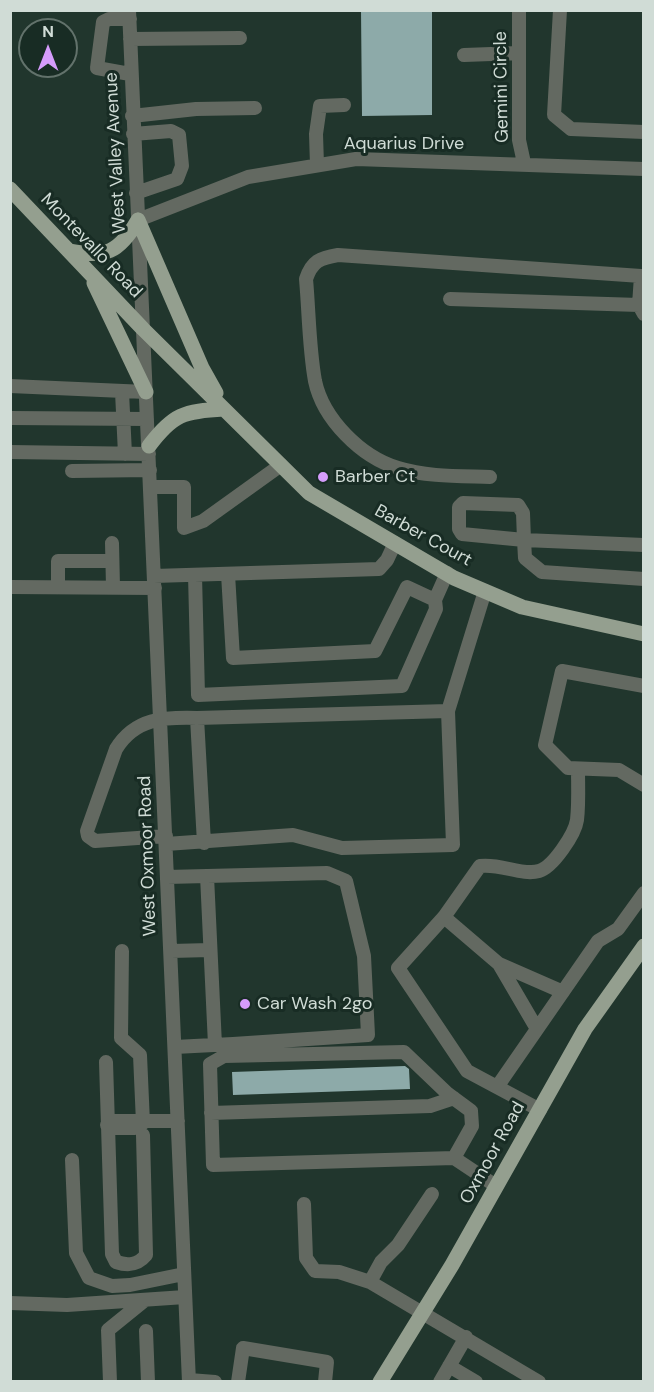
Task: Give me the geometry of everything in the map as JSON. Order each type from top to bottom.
[{"type":"main road","name":"Montevallo Road","points":[[10,189],[143,329]]},
{"type":"main road","points":[[69,251],[100,255],[113,250],[130,233],[138,220]]},
{"type":"main road","points":[[138,220],[159,264],[202,368],[224,409],[192,411],[176,416],[149,450]]},
{"type":"main road","points":[[87,270],[146,392]]},
{"type":"main road","name":"Barber Court","points":[[143,329],[309,493],[447,573],[522,607],[644,634]]},
{"type":"main road","name":"Oxmoor Road","points":[[380,1382],[496,1186],[585,1029],[644,946]]},
{"type":"street","name":"Gemini Circle","points":[[519,10],[519,140],[524,163]]},
{"type":"street","points":[[560,10],[554,116],[571,129],[644,132]]},
{"type":"street","points":[[129,15],[103,22],[97,68],[130,74]]},
{"type":"street","name":"West Valley Avenue","points":[[129,15],[143,329]]},
{"type":"street","points":[[130,39],[240,38]]},
{"type":"street","points":[[464,55],[519,52]]},
{"type":"street","points":[[317,165],[316,134],[320,106],[344,105]]},
{"type":"street","points":[[132,116],[196,109],[255,108]]},
{"type":"street","points":[[133,134],[171,131],[179,135],[182,166],[177,180],[136,193]]},
{"type":"street","name":"Aquarius Drive","points":[[138,220],[248,177],[356,159],[524,163],[644,169]]},
{"type":"street","points":[[450,299],[641,310],[642,276],[338,255],[320,258],[310,266],[306,279],[315,381],[322,402],[339,427],[368,453],[397,468],[431,474],[490,477]]},
{"type":"street","name":"West Oxmoor Road","points":[[143,329],[189,1381]]},
{"type":"street","points":[[10,386],[98,388],[122,392],[146,392]]},
{"type":"street","points":[[122,392],[125,454]]},
{"type":"street","points":[[10,418],[147,419]]},
{"type":"street","points":[[10,452],[125,454],[149,450]]},
{"type":"street","points":[[150,487],[184,487],[184,528],[203,521],[280,465]]},
{"type":"street","points":[[72,471],[150,470]]},
{"type":"street","points":[[644,545],[524,540],[462,534],[459,529],[460,504],[518,505],[523,513],[524,540],[525,558],[542,572],[644,579]]},
{"type":"street","points":[[111,543],[112,587]]},
{"type":"street","points":[[10,587],[112,587],[195,575],[379,569],[387,560],[395,543]]},
{"type":"street","points":[[58,587],[58,561],[112,561]]},
{"type":"street","points":[[195,575],[198,694],[402,686],[436,609],[435,600],[447,573]]},
{"type":"street","points":[[228,574],[233,658],[375,651],[407,587],[435,600]]},
{"type":"street","points":[[448,711],[160,717],[142,724],[124,737],[116,749],[87,831],[88,836],[95,841],[166,840],[204,843],[293,835],[342,848],[453,845],[448,711],[485,591]]},
{"type":"street","points":[[644,686],[562,671],[545,745],[568,768],[619,770],[644,785]]},
{"type":"street","points":[[197,718],[204,843]]},
{"type":"street","points":[[540,1110],[467,1071],[398,968],[444,917],[480,866],[495,864],[515,870],[540,871],[558,858],[577,823],[578,769]]},
{"type":"street","points":[[167,877],[327,873],[346,881],[365,967],[368,1035],[175,1047]]},
{"type":"street","points":[[207,876],[215,1045]]},
{"type":"street","points":[[497,1087],[598,941],[618,929],[644,893]]},
{"type":"street","points":[[444,917],[499,964],[563,992]]},
{"type":"street","points":[[171,951],[210,950]]},
{"type":"street","points":[[106,1062],[111,1254],[116,1262],[128,1266],[141,1261],[146,1255],[140,1055],[121,1038],[122,951]]},
{"type":"street","points":[[499,964],[537,1029]]},
{"type":"street","points":[[454,1158],[472,1126],[471,1111],[404,1052],[224,1056],[210,1064],[213,1166],[454,1158],[496,1186]]},
{"type":"street","points":[[211,1113],[430,1106],[454,1098]]},
{"type":"street","points":[[107,1125],[115,1121],[134,1120],[142,1127]]},
{"type":"street","points":[[142,1127],[178,1121]]},
{"type":"street","points":[[72,1160],[75,1253],[89,1278],[112,1286],[130,1285],[184,1274]]},
{"type":"street","points":[[370,1282],[381,1262],[398,1245],[432,1194]]},
{"type":"street","points":[[304,1204],[306,1258],[315,1271],[339,1272],[370,1282],[423,1311],[534,1380]]},
{"type":"street","points":[[109,1302],[112,1286]]},
{"type":"street","points":[[10,1303],[67,1305],[185,1297]]},
{"type":"street","points":[[110,1382],[108,1330],[145,1300]]},
{"type":"street","points":[[146,1331],[148,1382]]},
{"type":"street","points":[[440,1382],[466,1337]]},
{"type":"street","points":[[238,1382],[243,1348],[327,1362],[324,1382]]},
{"type":"street","points":[[449,1366],[476,1382]]},
{"type":"street","points":[[189,1381],[215,1382]]},
{"type":"building","points":[[361,10],[432,10],[432,115],[362,116]]},
{"type":"building","points":[[405,1066],[409,1069],[410,1089],[233,1095],[232,1072]]},
{"type":"place","name":"Barber Ct","points":[[323,477]]},
{"type":"place","name":"Car Wash 2go","points":[[245,1004]]}]
